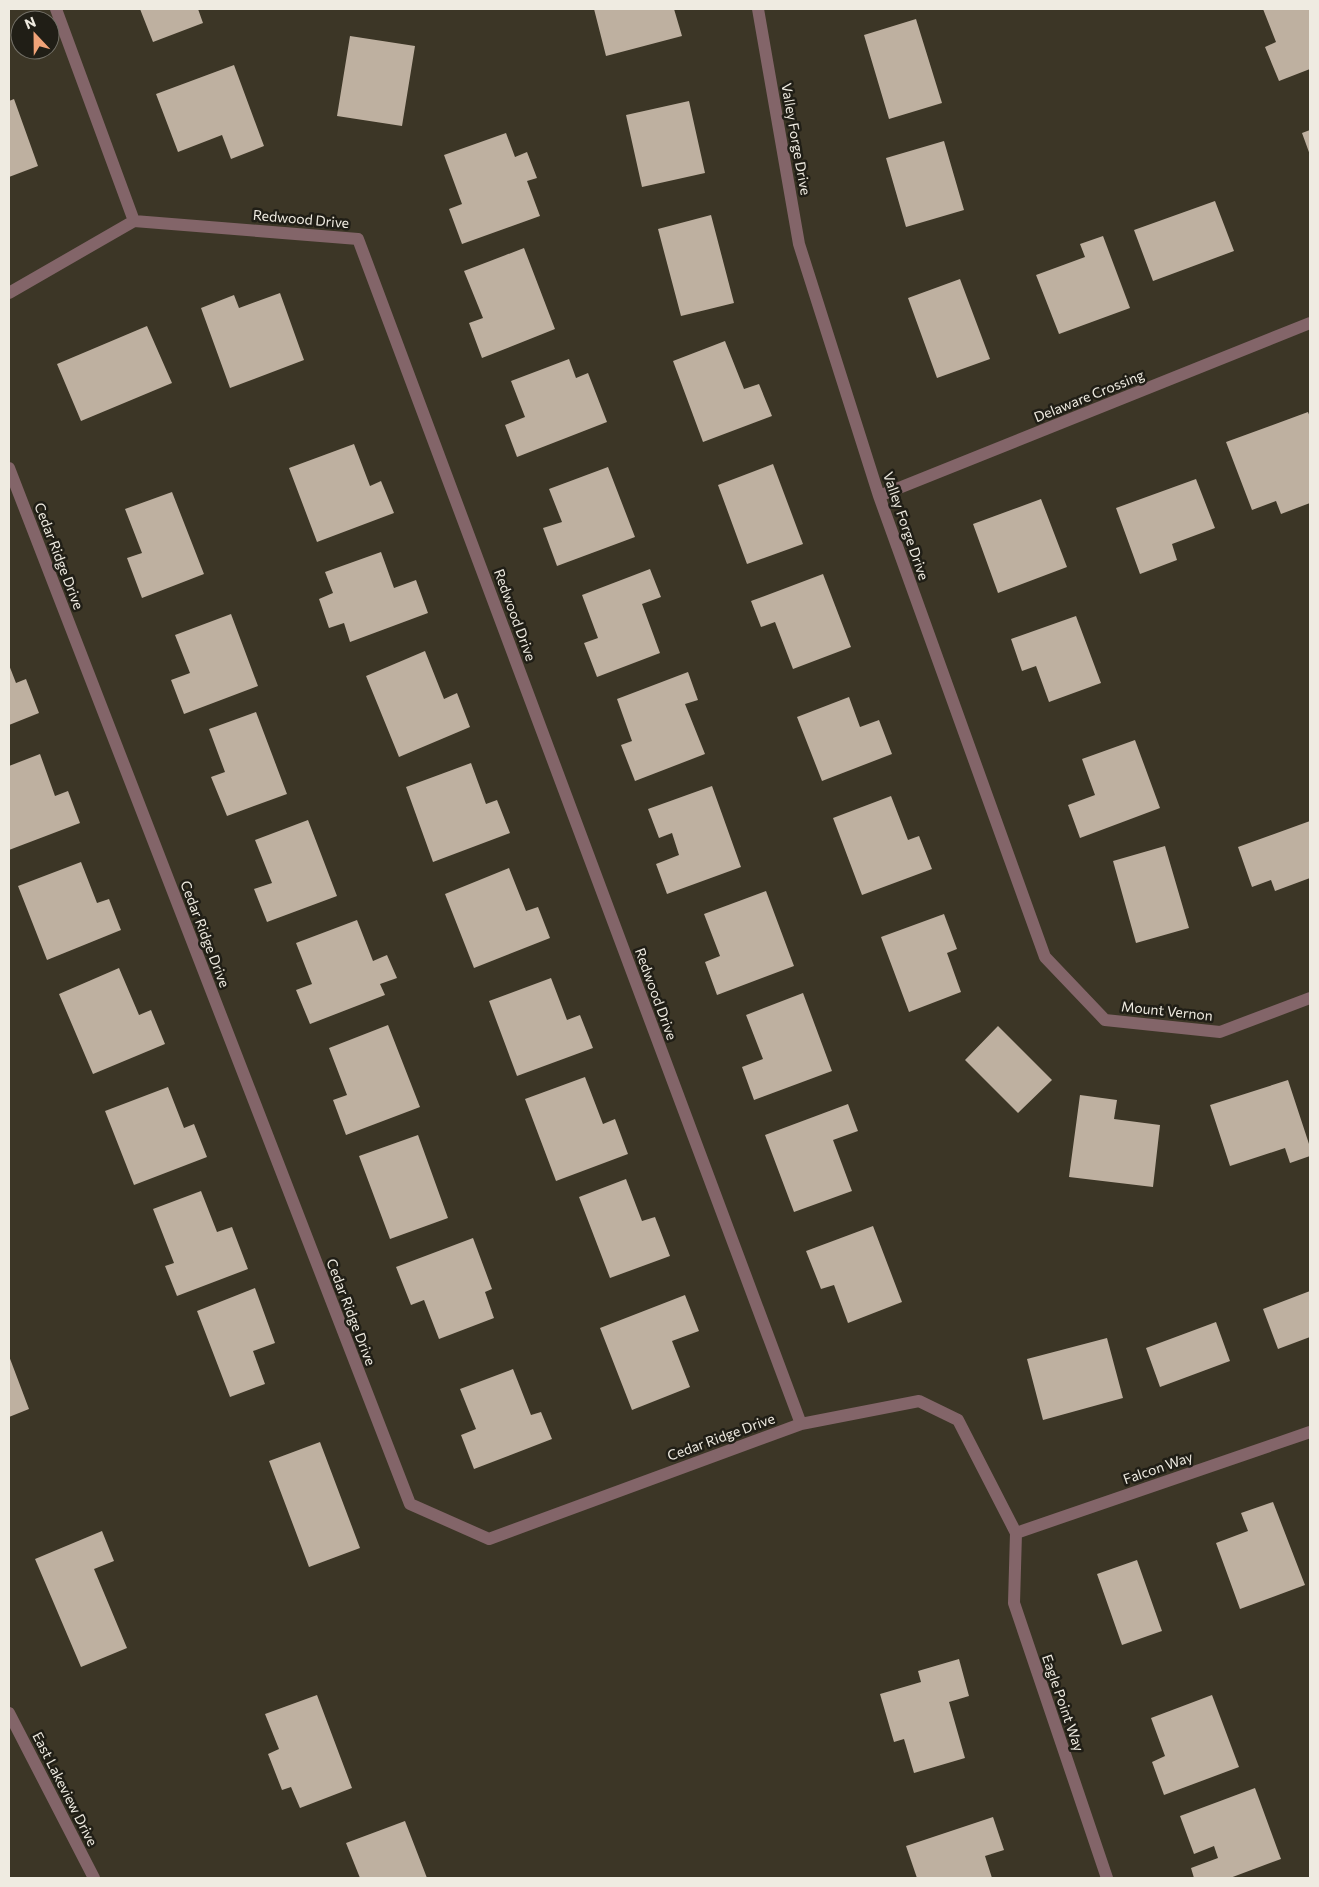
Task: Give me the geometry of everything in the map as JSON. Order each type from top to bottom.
[{"type":"street","points":[[9,293],[134,221],[56,9]]},
{"type":"street","name":"Valley Forge Drive","points":[[758,9],[799,244],[879,496],[1046,957],[1105,1020]]},
{"type":"street","name":"Redwood Drive","points":[[134,221],[358,239],[800,1424]]},
{"type":"street","name":"Delaware Crossing","points":[[879,496],[1310,323]]},
{"type":"street","name":"Cedar Ridge Drive","points":[[9,468],[410,1504],[489,1539],[800,1424],[919,1401],[958,1420],[1016,1532]]},
{"type":"street","name":"Mount Vernon","points":[[1105,1020],[1220,1032],[1310,998]]},
{"type":"street","name":"Falcon Way","points":[[1016,1532],[1310,1432]]},
{"type":"street","name":"Eagle Point Way","points":[[1016,1532],[1014,1603],[1107,1878]]},
{"type":"street","name":"East Lakeview Drive","points":[[9,1714],[94,1878]]},
{"type":"building","points":[[140,9],[198,9],[203,23],[153,42]]},
{"type":"building","points":[[594,9],[674,9],[682,36],[606,56]]},
{"type":"building","points":[[1263,9],[1310,9],[1310,69],[1279,81],[1265,47],[1276,42]]},
{"type":"building","points":[[916,19],[942,103],[889,119],[864,35]]},
{"type":"building","points":[[350,36],[415,46],[402,126],[337,116]]},
{"type":"building","points":[[234,65],[264,146],[231,159],[222,135],[178,152],[156,94]]},
{"type":"building","points":[[14,99],[38,166],[9,177],[9,101]]},
{"type":"building","points":[[689,101],[705,173],[642,187],[626,115]]},
{"type":"building","points":[[1310,130],[1310,155],[1302,133]]},
{"type":"building","points":[[506,133],[515,157],[527,152],[537,178],[527,181],[540,216],[462,244],[449,209],[462,204],[444,155]]},
{"type":"building","points":[[944,141],[964,210],[906,227],[886,158]]},
{"type":"building","points":[[1215,201],[1234,251],[1153,281],[1134,230]]},
{"type":"building","points":[[711,215],[734,303],[681,316],[658,229]]},
{"type":"building","points":[[1103,236],[1130,308],[1059,334],[1036,275],[1085,257],[1080,244]]},
{"type":"building","points":[[524,248],[555,329],[482,358],[469,323],[483,318],[464,271]]},
{"type":"building","points":[[960,279],[990,359],[937,378],[908,298]]},
{"type":"building","points":[[280,293],[304,360],[230,388],[201,308],[234,295],[239,308]]},
{"type":"building","points":[[147,326],[172,383],[81,421],[57,364]]},
{"type":"building","points":[[725,341],[744,389],[759,384],[772,416],[703,442],[673,361]]},
{"type":"building","points":[[569,359],[576,378],[588,373],[607,422],[517,457],[505,425],[525,417],[511,381]]},
{"type":"building","points":[[1308,412],[1310,417],[1310,503],[1281,514],[1276,501],[1252,510],[1226,442]]},
{"type":"building","points":[[354,444],[370,486],[381,481],[394,513],[317,542],[289,468]]},
{"type":"building","points":[[773,464],[803,544],[747,564],[718,485]]},
{"type":"building","points":[[608,467],[635,537],[557,566],[543,528],[562,522],[549,489]]},
{"type":"building","points":[[1196,479],[1215,528],[1172,544],[1177,560],[1140,574],[1116,508]]},
{"type":"building","points":[[172,492],[204,574],[142,598],[127,558],[142,553],[125,509]]},
{"type":"building","points":[[1041,499],[1067,567],[998,593],[973,524]]},
{"type":"building","points":[[381,552],[394,588],[416,580],[428,613],[350,642],[344,623],[329,628],[319,599],[333,593],[325,572]]},
{"type":"building","points":[[650,569],[661,597],[642,604],[660,653],[597,677],[584,643],[598,638],[582,595]]},
{"type":"building","points":[[823,574],[851,647],[793,669],[775,622],[761,627],[751,601]]},
{"type":"building","points":[[231,614],[258,686],[184,714],[171,680],[190,673],[175,635]]},
{"type":"building","points":[[1076,616],[1101,683],[1049,702],[1036,666],[1022,671],[1011,639]]},
{"type":"building","points":[[425,651],[444,699],[457,693],[470,727],[399,757],[366,676]]},
{"type":"building","points":[[9,665],[16,683],[26,679],[39,713],[9,725]]},
{"type":"building","points":[[688,672],[698,700],[685,704],[705,754],[635,781],[621,745],[632,741],[617,699]]},
{"type":"building","points":[[849,697],[860,727],[879,720],[892,754],[822,781],[797,717]]},
{"type":"building","points":[[256,712],[287,794],[227,816],[211,777],[225,772],[209,729]]},
{"type":"building","points":[[1135,740],[1160,808],[1080,838],[1068,805],[1095,795],[1082,759]]},
{"type":"building","points":[[40,754],[55,796],[68,791],[80,823],[9,850],[9,766]]},
{"type":"building","points":[[471,763],[486,804],[497,800],[510,833],[433,862],[406,787]]},
{"type":"building","points":[[712,786],[741,867],[667,894],[656,864],[679,855],[672,833],[659,838],[648,809]]},
{"type":"building","points":[[891,796],[908,840],[919,836],[932,869],[862,895],[833,818]]},
{"type":"building","points":[[308,820],[337,896],[267,922],[254,889],[272,883],[255,840]]},
{"type":"building","points":[[1310,821],[1310,878],[1275,891],[1271,880],[1252,887],[1238,847]]},
{"type":"building","points":[[1165,846],[1189,928],[1136,943],[1113,861]]},
{"type":"building","points":[[81,862],[97,903],[109,899],[121,930],[47,960],[18,886]]},
{"type":"building","points":[[509,868],[526,911],[538,907],[550,938],[474,968],[445,894]]},
{"type":"building","points":[[766,891],[794,966],[717,995],[705,962],[720,956],[704,914]]},
{"type":"building","points":[[944,914],[957,949],[947,953],[961,992],[909,1012],[881,937]]},
{"type":"building","points":[[357,920],[373,961],[387,955],[397,978],[380,984],[385,995],[310,1024],[296,990],[312,984],[296,943]]},
{"type":"building","points":[[119,968],[139,1015],[151,1010],[165,1044],[93,1074],[59,994]]},
{"type":"building","points":[[551,978],[567,1020],[580,1015],[593,1048],[517,1076],[489,1001]]},
{"type":"building","points":[[803,993],[832,1071],[754,1100],[742,1067],[763,1059],[746,1015]]},
{"type":"building","points":[[388,1025],[420,1107],[346,1135],[333,1100],[347,1095],[329,1048]]},
{"type":"building","points":[[998,1026],[1052,1080],[1018,1113],[965,1060]]},
{"type":"building","points":[[585,1077],[603,1124],[615,1119],[628,1154],[556,1181],[525,1099]]},
{"type":"building","points":[[1288,1080],[1310,1147],[1310,1156],[1290,1163],[1285,1148],[1230,1166],[1210,1105]]},
{"type":"building","points":[[168,1087],[184,1128],[194,1124],[207,1157],[134,1185],[105,1111]]},
{"type":"building","points":[[1080,1095],[1117,1100],[1114,1119],[1160,1125],[1153,1187],[1069,1177]]},
{"type":"building","points":[[848,1104],[858,1131],[833,1140],[852,1191],[794,1212],[765,1135]]},
{"type":"building","points":[[418,1135],[448,1218],[390,1239],[359,1156]]},
{"type":"building","points":[[626,1179],[642,1221],[655,1217],[670,1256],[610,1278],[579,1197]]},
{"type":"building","points":[[201,1191],[217,1232],[232,1227],[248,1269],[177,1296],[165,1266],[174,1263],[153,1209]]},
{"type":"building","points":[[873,1226],[902,1302],[848,1323],[834,1285],[821,1289],[806,1251]]},
{"type":"building","points":[[473,1238],[492,1289],[485,1292],[494,1318],[439,1339],[424,1300],[411,1305],[396,1267]]},
{"type":"building","points":[[255,1288],[275,1343],[253,1351],[265,1384],[230,1397],[197,1311]]},
{"type":"building","points":[[1310,1291],[1310,1337],[1278,1349],[1263,1309]]},
{"type":"building","points":[[685,1295],[699,1331],[672,1341],[690,1387],[632,1410],[600,1328]]},
{"type":"building","points":[[1216,1322],[1230,1361],[1160,1387],[1146,1348]]},
{"type":"building","points":[[1107,1338],[1123,1398],[1043,1420],[1027,1359]]},
{"type":"building","points":[[9,1356],[29,1409],[9,1417]]},
{"type":"building","points":[[513,1369],[531,1415],[541,1412],[552,1439],[474,1469],[461,1435],[476,1429],[460,1389]]},
{"type":"building","points":[[320,1442],[360,1548],[309,1567],[269,1461]]},
{"type":"building","points":[[1273,1502],[1305,1585],[1240,1609],[1216,1543],[1248,1531],[1241,1513]]},
{"type":"building","points":[[102,1531],[114,1561],[94,1569],[127,1648],[81,1667],[35,1559]]},
{"type":"building","points":[[1137,1560],[1162,1631],[1122,1645],[1097,1574]]},
{"type":"building","points":[[959,1659],[969,1696],[949,1702],[965,1758],[914,1773],[904,1739],[894,1742],[880,1694],[921,1682],[918,1671]]},
{"type":"building","points":[[317,1695],[352,1788],[300,1808],[291,1787],[282,1790],[268,1754],[279,1749],[265,1714]]},
{"type":"building","points":[[1212,1695],[1239,1767],[1164,1795],[1152,1762],[1165,1756],[1151,1718]]},
{"type":"building","points":[[1255,1788],[1281,1859],[1230,1878],[1194,1878],[1191,1868],[1218,1858],[1214,1846],[1194,1854],[1180,1816]]},
{"type":"building","points":[[993,1817],[1004,1850],[985,1856],[992,1878],[917,1878],[906,1846]]},
{"type":"building","points":[[405,1821],[427,1878],[360,1878],[346,1843]]}]
